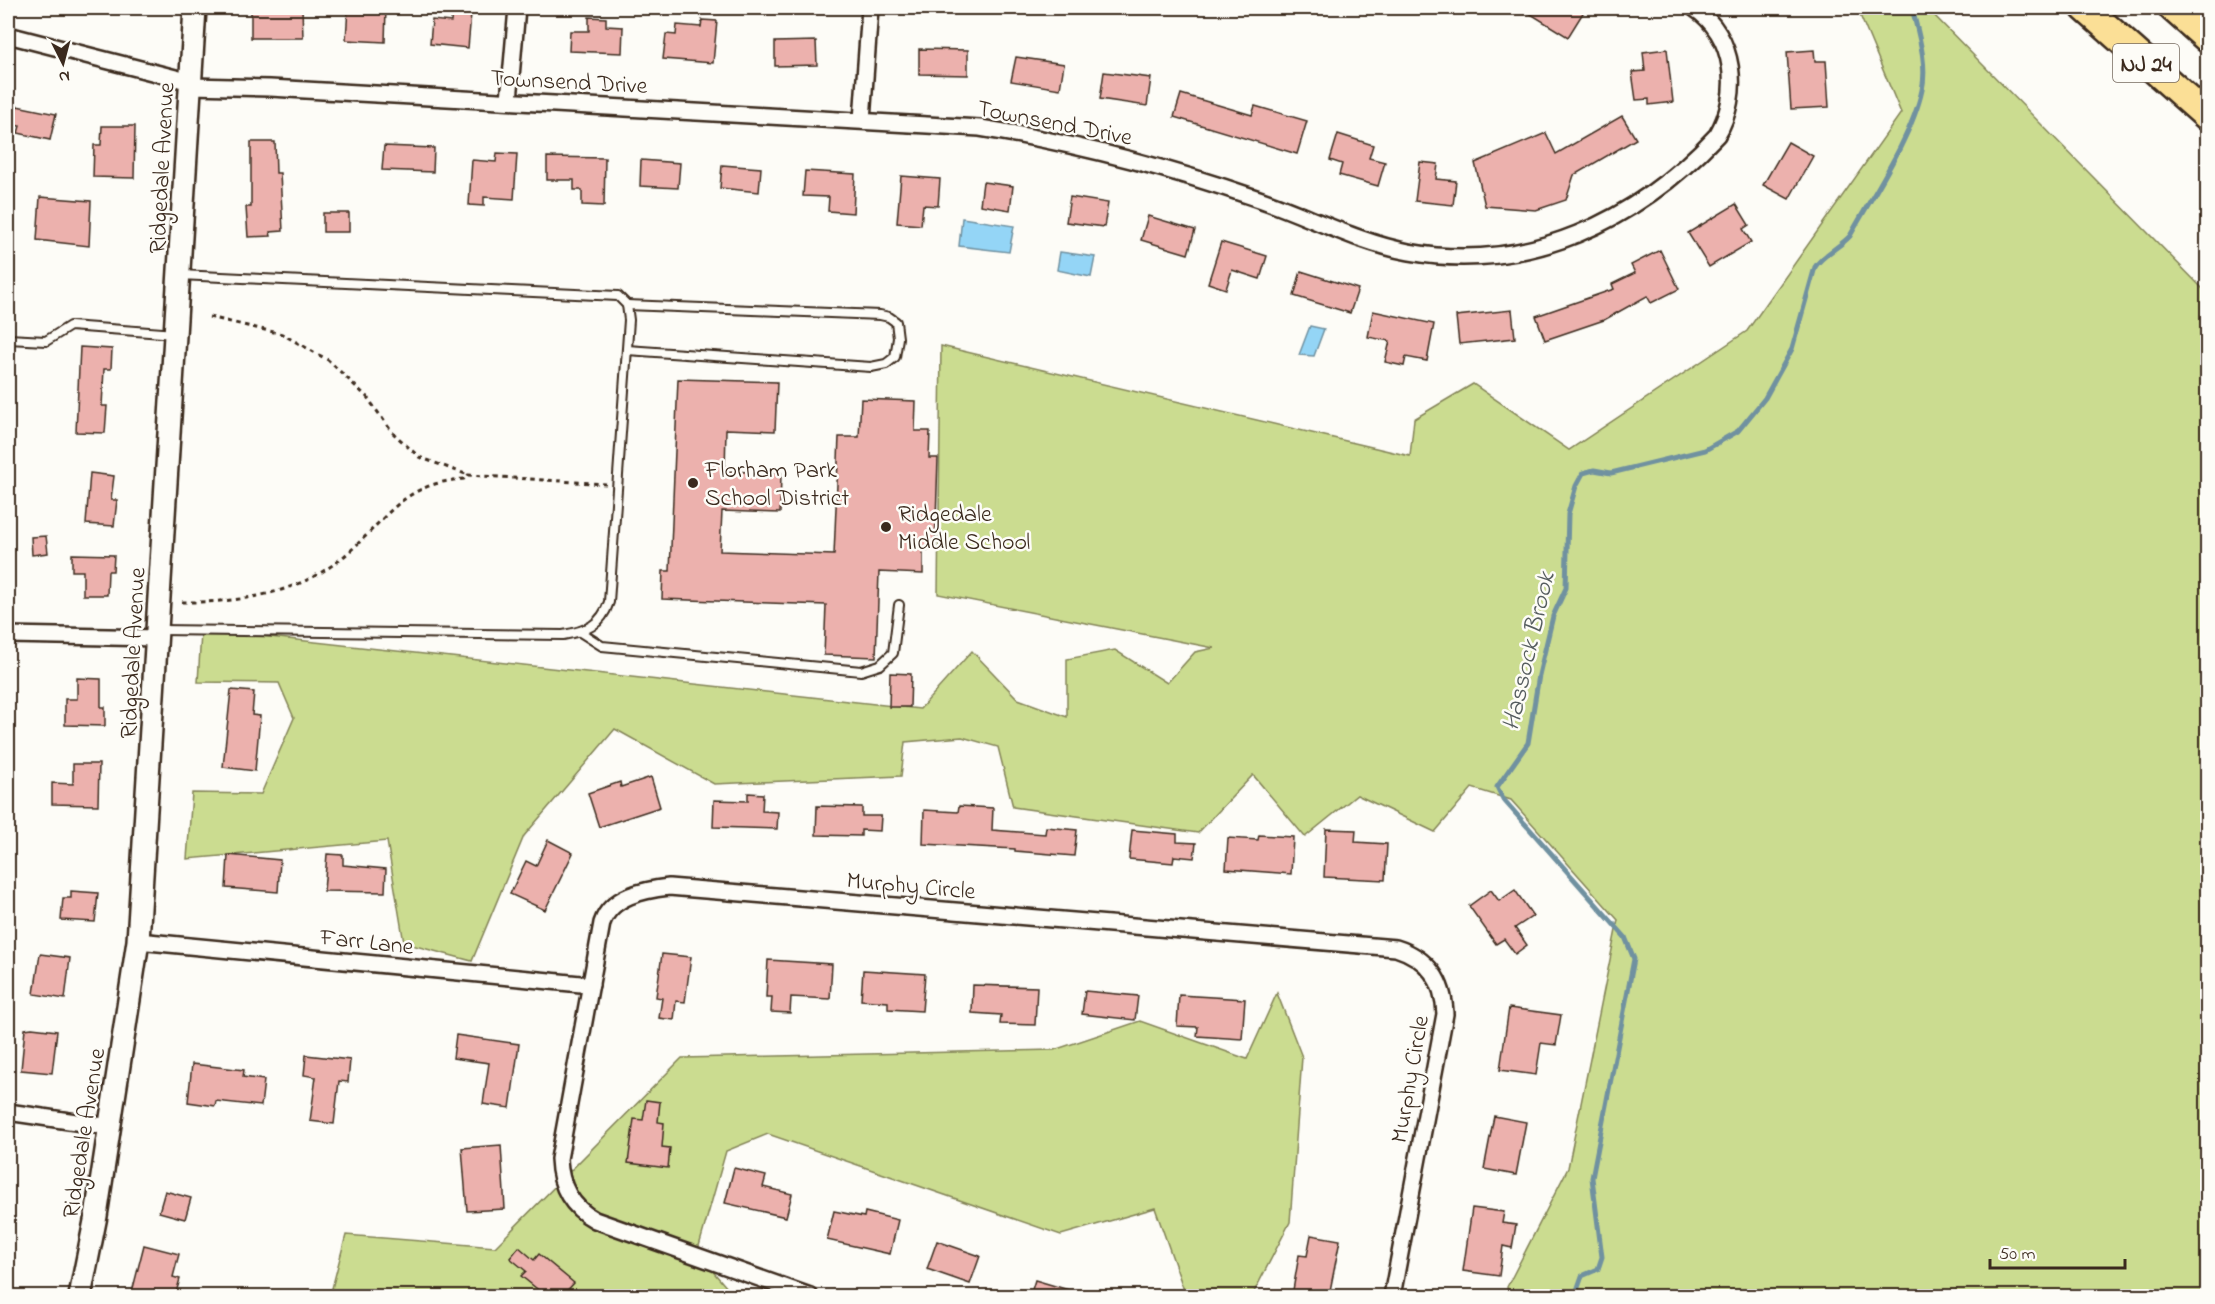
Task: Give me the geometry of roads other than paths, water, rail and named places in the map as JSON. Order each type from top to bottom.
[{"type":"highway","name":"NJ 24","points":[[2085,8],[2208,117]]},
{"type":"highway","name":"NJ 24","points":[[2173,8],[2208,39]]},
{"type":"main road","name":"Ridgedale Avenue","points":[[80,1296],[110,1127],[138,942],[159,634],[195,8]]},
{"type":"street","points":[[509,100],[517,8]]},
{"type":"street","points":[[862,120],[870,8]]},
{"type":"street","name":"Townsend Drive","points":[[8,35],[191,84],[980,128],[1092,150],[1176,172],[1408,252],[1478,257],[1510,254],[1574,238],[1607,222],[1638,203],[1717,135],[1725,121],[1731,102],[1730,61],[1723,42],[1712,24],[1694,8]]},
{"type":"street","points":[[8,635],[159,634]]},
{"type":"street","name":"Murphy Circle","points":[[810,1296],[596,1220],[574,1205],[562,1183],[559,1159],[602,923],[609,910],[633,895],[669,887],[1396,948],[1407,952],[1433,972],[1444,998],[1445,1014],[1392,1296]]},
{"type":"street","name":"Farr Lane","points":[[138,942],[591,985]]},
{"type":"street","points":[[8,1112],[110,1127]]},
{"type":"lane","points":[[180,275],[618,296],[627,305],[880,315],[896,322],[898,338],[895,357],[886,364],[871,367],[627,350]]},
{"type":"lane","points":[[159,634],[563,635],[580,632],[599,621],[609,602],[627,350],[627,305]]},
{"type":"lane","points":[[8,339],[46,341],[70,326],[177,334]]},
{"type":"lane","points":[[580,632],[602,646],[861,671],[880,665],[893,653],[899,605]]},
{"type":"water","points":[[962,218],[1014,226],[1009,252],[959,246]]},
{"type":"water","points":[[1060,252],[1095,257],[1091,277],[1057,270]]},
{"type":"water","points":[[1310,326],[1324,329],[1314,356],[1299,355]]},
{"type":"waterway","name":"Hassock Brook","points":[[1575,1296],[1582,1276],[1598,1269],[1602,1257],[1592,1178],[1634,959],[1625,937],[1503,799],[1497,787],[1528,743],[1539,675],[1553,616],[1566,588],[1568,514],[1576,486],[1583,473],[1594,470],[1611,473],[1705,450],[1738,431],[1765,398],[1792,349],[1815,267],[1822,258],[1850,236],[1910,127],[1924,80],[1921,49],[1912,8]]},
{"type":"place","name":"Florham Park School District","points":[[693,483]]},
{"type":"place","name":"Ridgedale Middle School","points":[[886,527]]}]
